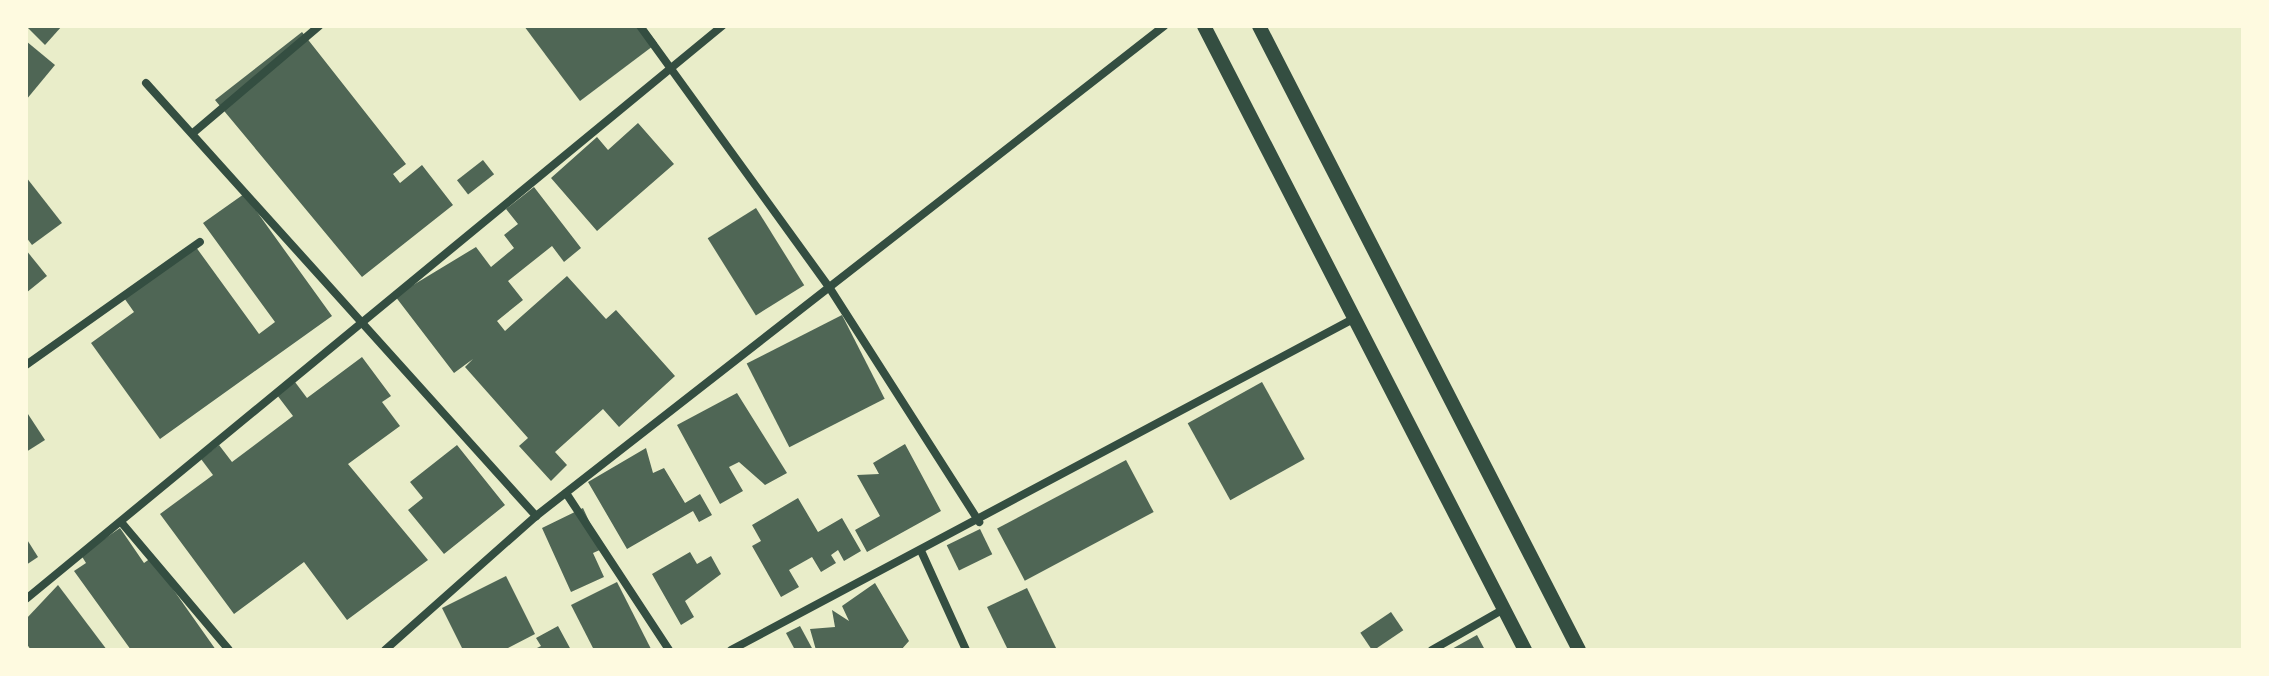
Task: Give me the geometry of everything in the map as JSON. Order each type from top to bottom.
[{"type":"street","points":[[193,133],[319,26]]},
{"type":"street","points":[[640,26],[672,66],[829,287],[979,522]]},
{"type":"street","points":[[26,599],[722,26]]},
{"type":"street","points":[[385,650],[536,516],[1164,26]]},
{"type":"street","points":[[1204,26],[1525,650]]},
{"type":"street","points":[[1259,26],[1579,650]]},
{"type":"street","points":[[146,83],[536,516]]},
{"type":"street","points":[[26,365],[200,242]]},
{"type":"street","points":[[731,650],[922,553],[1355,318]]},
{"type":"street","points":[[566,493],[669,650]]},
{"type":"street","points":[[121,522],[229,650]]},
{"type":"street","points":[[922,553],[966,650]]},
{"type":"street","points":[[1432,650],[1504,609]]},
{"type":"building","points":[[26,26],[62,26],[45,45]]},
{"type":"building","points":[[524,26],[644,26],[657,43],[580,101]]},
{"type":"building","points":[[302,32],[406,164],[393,174],[400,183],[422,165],[453,205],[362,277],[215,100]]},
{"type":"building","points":[[26,41],[55,65],[26,100]]},
{"type":"building","points":[[638,123],[674,164],[597,231],[551,178],[597,137],[608,150]]},
{"type":"building","points":[[483,160],[494,174],[468,195],[457,180]]},
{"type":"building","points":[[26,177],[62,223],[32,245],[26,237]]},
{"type":"building","points":[[534,187],[581,248],[564,262],[552,246],[508,281],[523,300],[497,321],[505,331],[567,276],[606,319],[616,310],[675,376],[619,427],[603,409],[555,452],[567,465],[551,481],[519,446],[528,438],[465,367],[473,359],[454,373],[395,296],[476,247],[491,267],[514,248],[504,235],[518,224],[506,209]]},
{"type":"building","points":[[244,194],[332,316],[160,439],[91,343],[134,312],[122,295],[193,243],[259,334],[275,322],[203,223]]},
{"type":"building","points":[[756,208],[804,285],[756,315],[708,238]]},
{"type":"building","points":[[26,250],[47,276],[26,293]]},
{"type":"building","points":[[842,315],[885,399],[789,447],[747,364]]},
{"type":"building","points":[[362,357],[391,396],[382,402],[400,426],[348,464],[428,560],[347,620],[304,562],[234,614],[160,514],[213,475],[201,459],[219,445],[232,462],[293,416],[277,395],[295,382],[307,398]]},
{"type":"building","points":[[1262,382],[1305,459],[1230,500],[1188,423]]},
{"type":"building","points":[[737,393],[787,473],[765,485],[739,462],[729,467],[743,491],[720,504],[677,425]]},
{"type":"building","points":[[26,411],[45,440],[26,452]]},
{"type":"building","points":[[905,444],[941,511],[867,552],[855,530],[880,516],[857,475],[879,474],[873,463]]},
{"type":"building","points":[[457,445],[505,505],[444,554],[408,510],[423,498],[410,482]]},
{"type":"building","points":[[646,448],[653,473],[664,468],[685,503],[700,494],[712,515],[699,522],[693,511],[627,549],[588,482]]},
{"type":"building","points":[[1126,460],[1154,512],[1025,581],[997,529]]},
{"type":"building","points":[[798,498],[818,532],[842,518],[861,551],[844,561],[838,550],[831,555],[836,563],[821,572],[812,557],[789,570],[799,587],[781,597],[752,546],[761,541],[752,525]]},
{"type":"building","points":[[583,508],[602,549],[593,553],[604,577],[571,592],[542,528]]},
{"type":"building","points":[[120,528],[144,563],[151,558],[216,650],[131,650],[74,571],[86,563],[81,555]]},
{"type":"building","points":[[980,529],[992,554],[959,570],[947,545]]},
{"type":"building","points":[[26,538],[38,557],[26,565]]},
{"type":"building","points":[[690,552],[697,564],[711,556],[721,574],[685,601],[694,617],[681,625],[652,574]]},
{"type":"building","points":[[506,576],[535,634],[504,650],[463,650],[442,608]]},
{"type":"building","points":[[617,582],[649,650],[594,650],[571,605]]},
{"type":"building","points":[[875,583],[909,641],[901,650],[816,650],[810,629],[835,627],[832,610],[849,621],[842,606]]},
{"type":"building","points":[[58,585],[107,650],[31,650],[26,643],[26,619]]},
{"type":"building","points":[[1027,588],[1057,650],[1008,650],[987,607]]},
{"type":"building","points":[[1391,612],[1403,630],[1374,650],[1360,633]]},
{"type":"building","points":[[558,626],[571,650],[533,650],[541,646],[536,638]]},
{"type":"building","points":[[800,626],[813,650],[795,650],[786,633]]},
{"type":"building","points":[[1477,635],[1485,650],[1450,650]]}]
